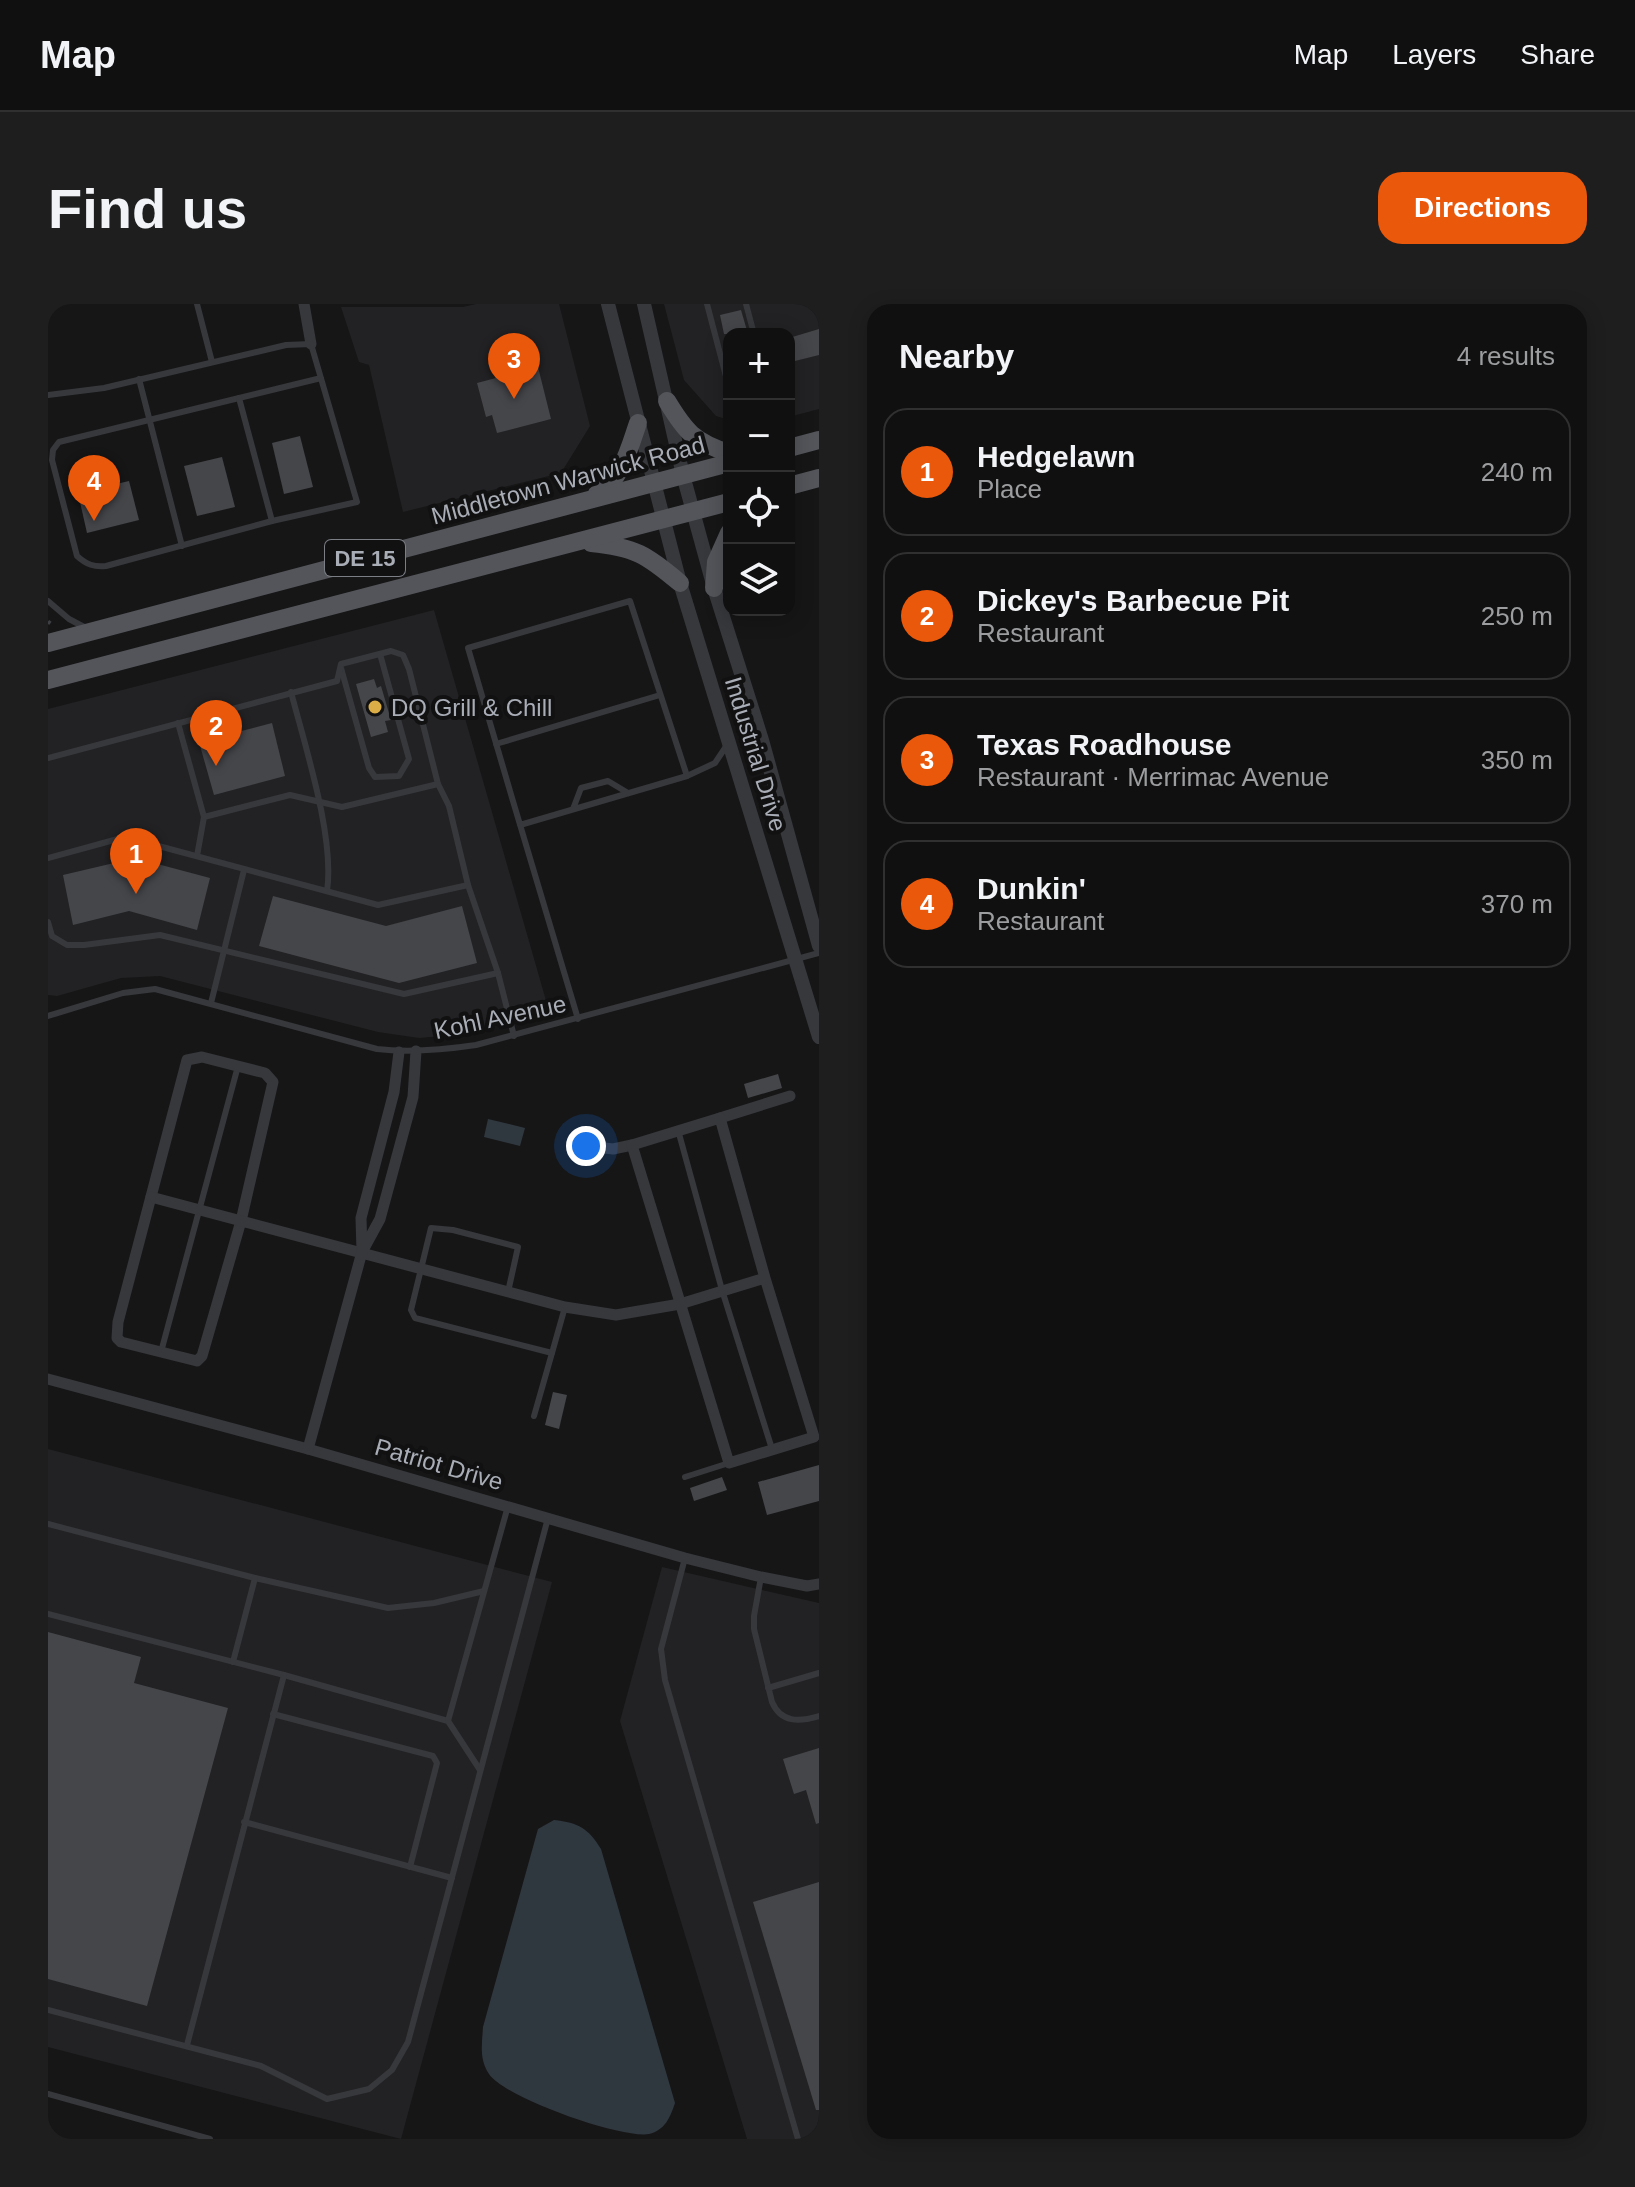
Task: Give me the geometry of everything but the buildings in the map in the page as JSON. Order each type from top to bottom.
[{"type":"main road","points":[[667,401],[685,430],[723,451]]},
{"type":"main road","points":[[588,500],[607,488],[620,470],[638,423]]},
{"type":"main road","points":[[795,446],[819,440]]},
{"type":"main road","name":"Middletown Warwick Road","points":[[48,643],[723,465]]},
{"type":"main road","points":[[795,484],[819,478]]},
{"type":"main road","name":"DE 15","points":[[48,680],[723,504]]},
{"type":"main road","points":[[576,542],[623,546],[652,559],[680,583]]},
{"type":"main road","points":[[714,588],[716,562],[724,544]]},
{"type":"street","points":[[304,304],[311,344]]},
{"type":"street","name":"Industrial Drive","points":[[608,304],[680,583],[819,1037]]},
{"type":"street","name":"Industrial Drive","points":[[644,304],[683,475],[819,946]]},
{"type":"street","points":[[308,1449],[362,1252],[385,1203],[413,1097],[416,1051]]},
{"type":"street","points":[[362,1252],[361,1218],[394,1092],[399,1052]]},
{"type":"street","points":[[202,1057],[265,1073],[273,1082],[241,1221],[202,1356],[197,1361],[121,1342],[117,1338],[118,1322],[151,1197],[187,1060],[202,1057]]},
{"type":"street","points":[[579,1145],[613,1149],[632,1145],[790,1096]]},
{"type":"street","points":[[632,1145],[729,1463],[772,1450],[817,1436],[765,1278],[720,1118]]},
{"type":"street","points":[[151,1197],[565,1307],[616,1315],[680,1304],[765,1278]]},
{"type":"street","name":"Patriot Drive","points":[[48,1379],[308,1449],[685,1558],[807,1586],[819,1584]]},
{"type":"lane","points":[[197,304],[212,362]]},
{"type":"lane","points":[[707,304],[723,365]]},
{"type":"lane","points":[[746,304],[752,328]]},
{"type":"lane","points":[[48,395],[104,388],[286,345],[311,344],[321,378],[357,502],[95,567],[77,556],[52,460],[53,450],[59,442],[321,378]]},
{"type":"lane","points":[[139,379],[182,546]]},
{"type":"lane","points":[[239,398],[272,521]]},
{"type":"lane","points":[[48,601],[69,619],[91,630]]},
{"type":"lane","points":[[578,1019],[468,648],[630,601],[687,776]]},
{"type":"lane","points":[[341,664],[391,651],[403,655],[438,784],[449,806],[468,885],[498,973],[514,1036]]},
{"type":"lane","points":[[341,664],[369,768],[375,777],[399,776],[409,759],[380,654]]},
{"type":"lane","points":[[48,758],[337,681],[341,664]]},
{"type":"lane","points":[[291,692],[318,801],[330,872],[327,891]]},
{"type":"lane","points":[[496,744],[660,695]]},
{"type":"lane","points":[[178,723],[204,817],[197,856]]},
{"type":"lane","points":[[520,825],[687,776],[715,763],[729,742]]},
{"type":"lane","points":[[573,809],[581,788],[608,781],[628,793]]},
{"type":"lane","points":[[204,817],[290,795],[342,807],[438,784]]},
{"type":"lane","points":[[48,858],[125,837],[378,905],[468,885]]},
{"type":"lane","points":[[211,1003],[244,870]]},
{"type":"lane","points":[[48,922],[52,936],[67,945],[160,935],[404,994],[498,973]]},
{"type":"lane","name":"Kohl Avenue","points":[[48,1016],[138,990],[155,989],[377,1049],[416,1051],[476,1045],[514,1036],[819,953]]},
{"type":"lane","points":[[161,1352],[238,1066]]},
{"type":"lane","points":[[678,1130],[722,1290],[772,1450]]},
{"type":"lane","points":[[508,1292],[518,1247],[453,1230],[431,1228],[411,1310],[415,1318],[552,1353]]},
{"type":"lane","points":[[534,1416],[565,1307]]},
{"type":"lane","points":[[685,1477],[729,1463]]},
{"type":"lane","points":[[448,1721],[508,1506]]},
{"type":"lane","points":[[48,2010],[261,2066],[327,2099],[369,2089],[392,2070],[408,2042],[548,1518]]},
{"type":"lane","points":[[48,1524],[255,1578],[388,1608],[434,1603],[484,1591]]},
{"type":"lane","points":[[685,1558],[661,1649],[665,1680],[798,2139]]},
{"type":"lane","points":[[761,1577],[754,1629],[776,1712],[801,1721],[819,1716]]},
{"type":"lane","points":[[233,1662],[255,1578]]},
{"type":"lane","points":[[48,1614],[448,1721],[480,1771]]},
{"type":"lane","points":[[768,1688],[819,1673]]},
{"type":"lane","points":[[187,2045],[284,1675]]},
{"type":"lane","points":[[273,1714],[433,1756],[437,1763],[410,1867]]},
{"type":"lane","points":[[244,1822],[452,1878]]},
{"type":"lane","points":[[48,2094],[210,2139]]},
{"type":"shaded area","points":[[476,304],[559,304],[590,426],[561,473],[403,512],[369,365],[359,362],[341,307],[463,307]]},
{"type":"shaded area","points":[[664,304],[819,304],[819,409],[795,415],[795,328],[723,328],[723,418],[716,416],[684,380]]},
{"type":"shaded area","points":[[434,610],[549,1011],[452,1035],[419,1038],[378,1032],[160,976],[121,978],[57,996],[48,995],[48,709]]},
{"type":"shaded area","points":[[488,1119],[525,1128],[520,1146],[484,1137]]},
{"type":"shaded area","points":[[48,1449],[552,1582],[401,2139],[48,2047]]},
{"type":"shaded area","points":[[662,1567],[819,1603],[819,2139],[747,2139],[620,1721]]},
{"type":"shaded area","points":[[554,1820],[582,1828],[601,1849],[675,2103],[666,2123],[649,2134],[591,2124],[540,2105],[499,2084],[484,2063],[483,2027],[538,1829]]},
{"type":"place","name":"Texas Roadhouse","points":[[514,399]]},
{"type":"place","name":"Dunkin'","points":[[94,521]]},
{"type":"place","name":"DQ Grill & Chill","points":[[375,707]]},
{"type":"place","name":"Dickey's Barbecue Pit","points":[[216,766]]},
{"type":"place","name":"Hedgelawn","points":[[136,894]]}]
